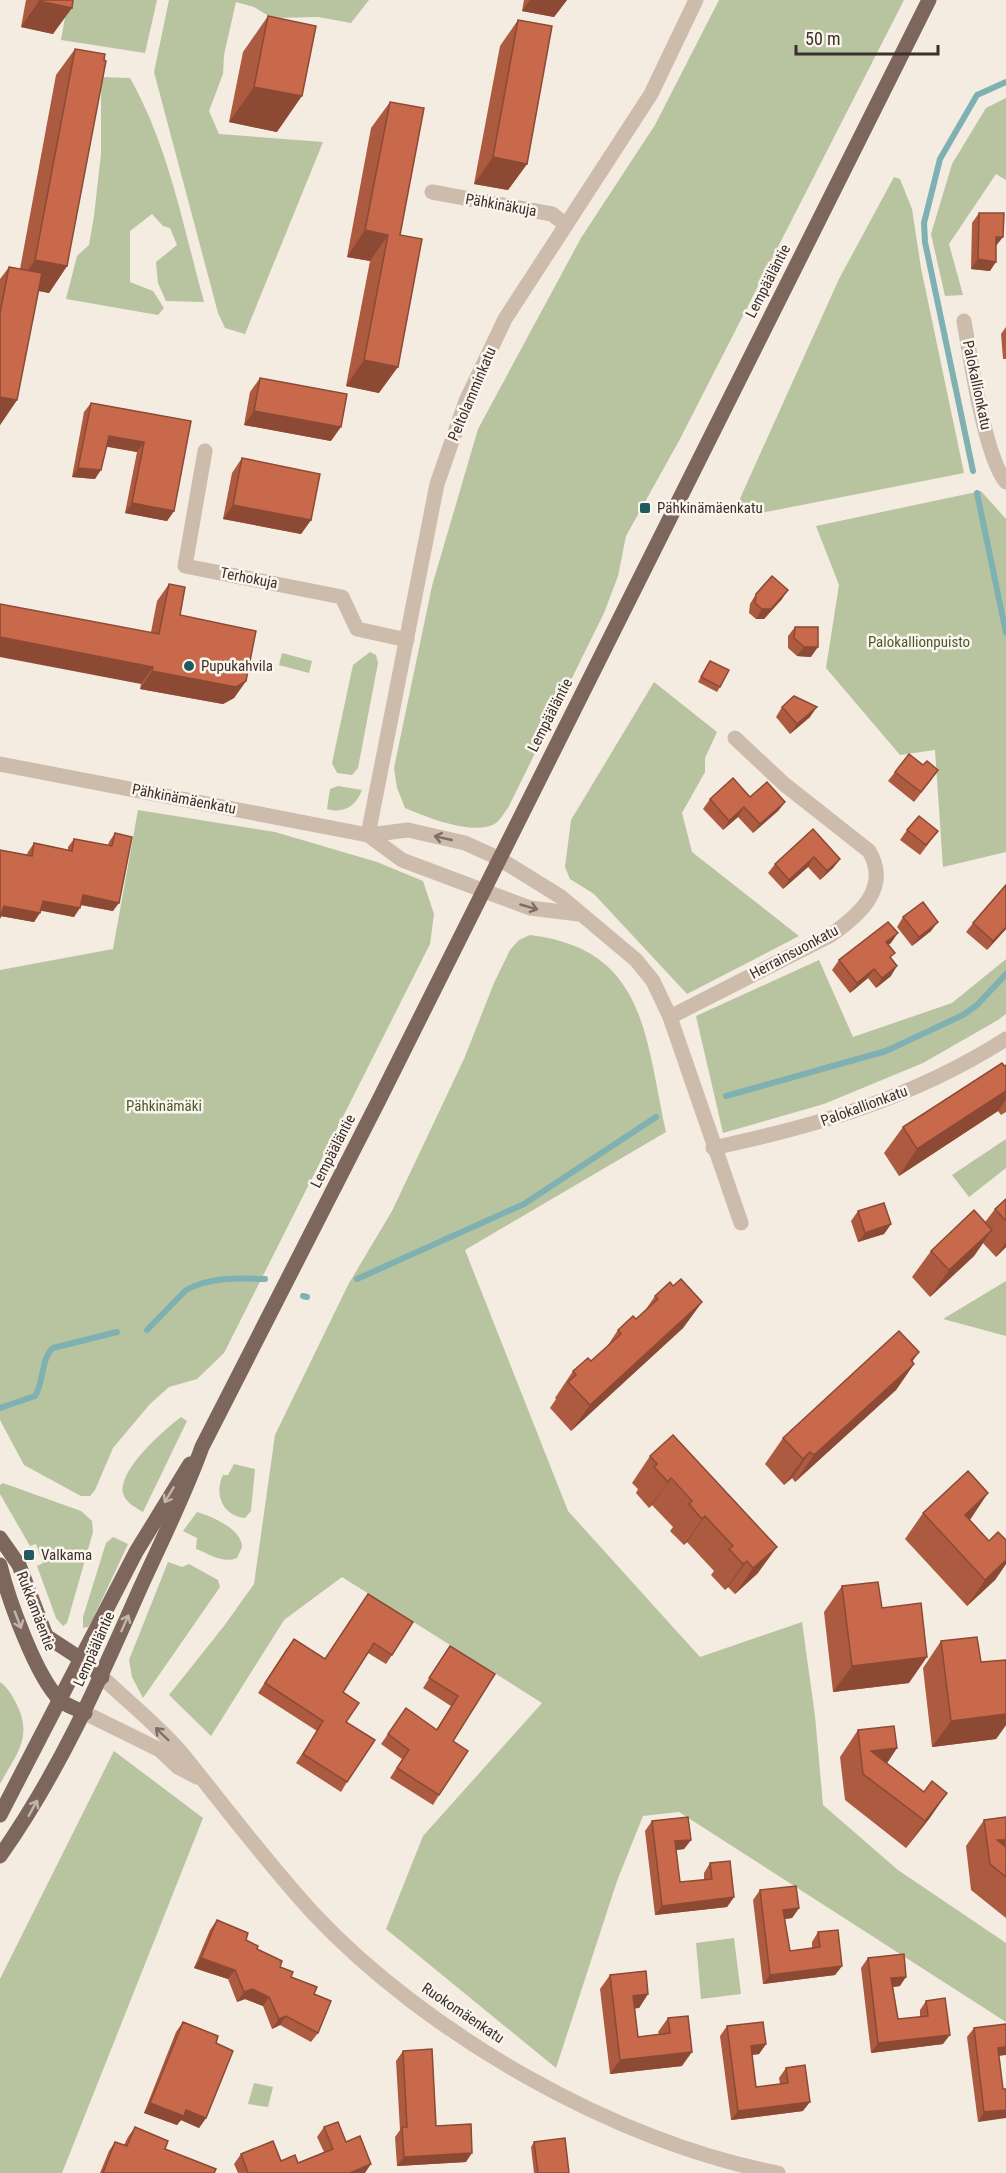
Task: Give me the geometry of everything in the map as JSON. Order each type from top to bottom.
[{"type":"main road","name":"Lempääläntie","points":[[0,1856],[28,1817],[85,1713],[186,1490],[202,1447],[342,1174],[929,0]]},
{"type":"main road","name":"Lempääläntie","points":[[0,1815],[136,1552],[172,1490],[202,1447]]},
{"type":"main road","name":"Rukkamäentie","points":[[0,1538],[19,1565],[46,1636],[81,1659],[102,1677]]},
{"type":"main road","name":"Rukkamäentie","points":[[0,1564],[22,1632],[61,1700]]},
{"type":"main road","name":"Ruokomäenkatu","points":[[61,1700],[85,1713]]},
{"type":"street","name":"Peltolamminkatu","points":[[368,836],[437,484],[466,401],[505,319],[651,94],[696,0]]},
{"type":"street","name":"Pähkinäkuja","points":[[432,192],[552,214],[566,225]]},
{"type":"street","name":"Palokallionkatu","points":[[964,321],[982,414],[995,458],[1006,482]]},
{"type":"street","name":"Terhokuja","points":[[205,451],[185,566],[342,597],[357,629],[407,640]]},
{"type":"street","name":"Herrainsuonkatu","points":[[670,1017],[831,935],[853,919],[867,903],[877,879],[877,864],[859,842],[784,784],[735,738]]},
{"type":"street","name":"Pähkinämäenkatu","points":[[0,764],[368,836],[408,830],[465,843],[498,858]]},
{"type":"street","name":"Pähkinämäenkatu","points":[[368,836],[402,860],[482,890]]},
{"type":"street","points":[[498,858],[561,897],[579,914],[599,927],[636,960],[653,981],[670,1017],[713,1148],[741,1223]]},
{"type":"street","points":[[482,890],[530,908],[579,914]]},
{"type":"street","name":"Palokallionkatu","points":[[713,1148],[798,1130],[854,1112],[972,1060],[1006,1039]]},
{"type":"street","name":"Ruokomäenkatu","points":[[102,1677],[183,1754],[200,1778],[314,1914],[388,1983],[431,2014],[524,2074],[604,2115],[643,2133],[720,2160],[778,2173]]},
{"type":"street","name":"Ruokomäenkatu","points":[[85,1713],[160,1750],[178,1767],[200,1778]]},
{"type":"green space","points":[[68,0],[157,0],[145,53],[61,40]]},
{"type":"green space","points":[[169,0],[369,0],[351,23],[318,17],[272,18],[254,7],[236,2],[224,55],[223,74],[209,111],[219,134],[323,142],[245,334],[225,328],[218,313],[154,72]]},
{"type":"green space","points":[[719,0],[904,0],[680,439],[626,536],[618,576],[604,613],[508,808],[496,823],[487,827],[464,827],[425,816],[405,808],[397,788],[394,768],[432,586],[478,429],[581,238],[655,125]]},
{"type":"green space","points":[[101,77],[130,78],[144,104],[174,187],[204,302],[166,301],[158,283],[156,262],[177,245],[170,228],[163,226],[152,214],[130,231],[130,282],[153,291],[164,308],[158,315],[66,299],[77,256],[89,245],[94,216],[101,154]]},
{"type":"green space","points":[[1006,98],[1006,180],[996,174],[949,244],[963,295],[945,296],[931,234],[952,164],[986,108]]},
{"type":"green space","points":[[894,177],[900,179],[912,209],[921,268],[964,473],[761,513],[738,503],[839,279]]},
{"type":"green space","name":"Palokallionpuisto","points":[[981,491],[1006,519],[1006,852],[943,867],[935,750],[900,755],[826,668],[839,585],[816,526]]},
{"type":"green space","points":[[370,652],[376,655],[378,663],[358,768],[352,775],[337,773],[332,763],[353,665]]},
{"type":"green space","points":[[282,653],[312,661],[309,673],[279,665]]},
{"type":"green space","points":[[654,682],[717,732],[705,758],[705,772],[682,813],[692,852],[799,936],[687,994],[594,894],[570,879],[565,867],[571,820]]},
{"type":"green space","points":[[338,786],[362,790],[349,807],[339,810],[327,809],[330,789]]},
{"type":"green space","name":"Pähkinämäki","points":[[138,810],[275,832],[377,862],[423,881],[434,914],[430,944],[224,1353],[197,1379],[169,1387],[150,1404],[113,1448],[95,1490],[90,1496],[81,1496],[24,1465],[0,1420],[0,970],[113,949]]},
{"type":"green space","points":[[530,935],[569,944],[598,958],[619,979],[634,1004],[645,1032],[666,1132],[465,1250],[568,1511],[700,1657],[802,1622],[815,1716],[823,1805],[898,1870],[1006,1943],[1006,2022],[679,1812],[643,1816],[617,1881],[556,2068],[386,1929],[423,1836],[542,1703],[342,1577],[284,1620],[211,1736],[169,1695],[254,1584],[275,1435],[348,1285],[392,1211],[464,1059],[494,983],[510,950],[519,940]]},
{"type":"green space","points":[[1006,959],[1006,1014],[998,1020],[923,1063],[824,1104],[723,1133],[696,1016],[819,960],[853,1037],[952,1003]]},
{"type":"green space","points":[[1006,1139],[1006,1168],[969,1197],[952,1175]]},
{"type":"green space","points":[[1006,1281],[1006,1336],[943,1319]]},
{"type":"green space","points":[[181,1417],[187,1421],[143,1512],[131,1504],[123,1493],[128,1473],[144,1451]]},
{"type":"green space","points":[[234,1464],[255,1469],[251,1511],[245,1518],[231,1513],[220,1496],[220,1482],[223,1475],[228,1475]]},
{"type":"green space","points":[[3,1483],[81,1511],[92,1521],[93,1532],[67,1623],[63,1626],[56,1618],[37,1566],[43,1563],[36,1544],[30,1546],[0,1494],[0,1485]]},
{"type":"green space","points":[[197,1512],[225,1524],[237,1534],[242,1547],[237,1558],[222,1559],[196,1549],[197,1538],[183,1531]]},
{"type":"green space","points":[[113,1537],[128,1544],[92,1621],[88,1627],[83,1628],[83,1617],[106,1543]]},
{"type":"green space","points":[[168,1562],[182,1567],[189,1564],[218,1580],[220,1587],[143,1698],[132,1677],[129,1660]]},
{"type":"green space","points":[[0,1682],[15,1701],[22,1717],[23,1737],[17,1755],[0,1784]]},
{"type":"green space","points":[[114,1751],[203,1818],[62,2173],[0,2173],[0,1979]]},
{"type":"green space","points":[[734,1938],[741,1994],[701,1999],[696,1943]]},
{"type":"green space","points":[[254,2083],[273,2087],[268,2107],[248,2104]]},
{"type":"building","points":[[39,0],[73,0],[72,8]]},
{"type":"building","points":[[268,16],[316,26],[302,96],[254,87]]},
{"type":"building","points":[[518,20],[552,26],[527,164],[493,157]]},
{"type":"building","points":[[75,49],[105,54],[104,60],[106,61],[67,266],[35,260]]},
{"type":"building","points":[[390,102],[424,108],[400,235],[422,239],[398,367],[364,360],[388,235],[365,230]]},
{"type":"building","points":[[979,213],[1004,213],[1003,237],[996,237],[996,262],[978,259]]},
{"type":"building","points":[[9,267],[42,273],[17,400],[0,397],[0,313]]},
{"type":"building","points":[[260,378],[347,394],[341,427],[254,411]]},
{"type":"building","points":[[91,403],[191,421],[174,511],[132,503],[144,442],[109,436],[101,470],[78,468]]},
{"type":"building","points":[[242,458],[320,474],[311,520],[233,505]]},
{"type":"building","points":[[772,576],[788,590],[771,609],[762,609],[755,603],[756,594]]},
{"type":"building","points":[[169,584],[185,587],[180,615],[256,631],[246,681],[236,687],[152,671],[153,667],[0,637],[0,604],[159,634]]},
{"type":"building","points":[[795,627],[818,627],[818,647],[804,647],[794,638]]},
{"type":"building","points":[[710,661],[729,670],[720,687],[701,677]]},
{"type":"building","points":[[794,696],[817,707],[797,724],[782,707]]},
{"type":"building","points":[[909,754],[923,765],[927,761],[938,770],[921,792],[895,772]]},
{"type":"building","points":[[733,778],[750,797],[767,782],[785,802],[760,824],[744,807],[729,821],[710,799]]},
{"type":"building","points":[[919,816],[938,831],[926,845],[907,830]]},
{"type":"building","points":[[813,829],[840,859],[827,871],[814,857],[789,880],[775,864]]},
{"type":"building","points":[[115,833],[132,837],[119,903],[83,895],[80,908],[43,901],[40,913],[4,906],[0,918],[0,850],[32,856],[34,843],[72,851],[74,839],[112,846]]},
{"type":"building","points":[[1006,885],[1006,927],[993,941],[973,923]]},
{"type":"building","points":[[923,902],[938,922],[919,937],[903,917]]},
{"type":"building","points":[[888,922],[898,933],[886,942],[895,953],[890,957],[897,966],[882,978],[874,969],[857,983],[839,960]]},
{"type":"building","points":[[1002,1063],[1006,1065],[1006,1091],[917,1149],[903,1127]]},
{"type":"building","points":[[1006,1199],[1006,1221],[995,1209]]},
{"type":"building","points":[[884,1203],[891,1224],[865,1233],[858,1211]]},
{"type":"building","points":[[974,1210],[992,1230],[949,1270],[931,1251]]},
{"type":"building","points":[[681,1279],[702,1302],[590,1405],[568,1382],[576,1375],[573,1371],[588,1358],[591,1361],[621,1334],[618,1330],[633,1316],[636,1319],[658,1299],[655,1296],[670,1282],[673,1286]]},
{"type":"building","points":[[899,1331],[919,1352],[911,1360],[914,1364],[814,1455],[810,1452],[803,1459],[783,1438]]},
{"type":"building","points":[[673,1435],[777,1547],[753,1568],[747,1561],[743,1564],[729,1549],[733,1546],[705,1516],[702,1519],[689,1504],[692,1501],[671,1478],[668,1482],[654,1467],[657,1464],[650,1456]]},
{"type":"building","points":[[968,1471],[988,1493],[965,1515],[989,1541],[998,1532],[1006,1540],[1006,1560],[985,1580],[923,1513]]},
{"type":"building","points":[[878,1582],[882,1608],[921,1603],[927,1657],[852,1666],[842,1586]]},
{"type":"building","points":[[368,1594],[413,1622],[392,1655],[374,1643],[343,1692],[359,1703],[346,1722],[375,1740],[347,1782],[303,1754],[323,1721],[265,1683],[294,1639],[325,1659]]},
{"type":"building","points":[[977,1637],[981,1662],[1006,1660],[1006,1714],[951,1721],[941,1641]]},
{"type":"building","points":[[450,1646],[495,1674],[453,1741],[468,1751],[439,1795],[397,1768],[409,1750],[388,1734],[406,1708],[437,1730],[458,1696],[429,1678]]},
{"type":"building","points":[[894,1726],[897,1748],[871,1751],[924,1792],[932,1781],[947,1793],[925,1821],[863,1774],[858,1730]]},
{"type":"building","points":[[688,1817],[691,1840],[675,1841],[680,1882],[712,1879],[710,1863],[730,1861],[734,1897],[662,1906],[652,1821]]},
{"type":"building","points":[[1006,1817],[1006,1840],[997,1840],[1006,1847],[1006,1877],[990,1864],[984,1820]]},
{"type":"building","points":[[796,1886],[799,1908],[783,1910],[790,1951],[820,1947],[818,1932],[838,1930],[842,1966],[770,1975],[760,1890]]},
{"type":"building","points":[[217,1920],[248,1933],[246,1940],[258,1946],[257,1949],[282,1961],[280,1967],[293,1972],[291,1977],[317,1987],[314,1994],[331,2001],[318,2033],[286,2016],[279,2019],[269,1997],[252,1989],[244,1992],[235,1970],[201,1958]]},
{"type":"building","points":[[904,1954],[906,1977],[891,1978],[898,2019],[928,2016],[926,2001],[945,1998],[950,2035],[878,2043],[868,1958]]},
{"type":"building","points":[[646,1971],[648,1994],[633,1996],[638,2037],[670,2033],[668,2018],[688,2016],[692,2052],[620,2060],[610,1975]]},
{"type":"building","points":[[183,2022],[218,2036],[216,2043],[233,2051],[206,2118],[186,2110],[184,2116],[150,2103]]},
{"type":"building","points":[[763,2022],[766,2044],[751,2046],[756,2087],[788,2083],[786,2068],[805,2065],[810,2102],[738,2111],[727,2026]]},
{"type":"building","points":[[1006,2024],[1006,2047],[998,2048],[1003,2089],[1006,2089],[1006,2110],[984,2112],[974,2028]]},
{"type":"building","points":[[432,2049],[436,2126],[471,2124],[472,2153],[404,2157],[402,2127],[407,2127],[403,2051]]},
{"type":"building","points":[[338,2122],[346,2142],[360,2136],[371,2164],[350,2173],[248,2173],[241,2154],[273,2141],[281,2161],[295,2155],[298,2163],[333,2149],[324,2127]]},
{"type":"building","points":[[135,2127],[168,2141],[165,2149],[216,2169],[214,2173],[103,2173],[115,2142],[127,2146]]},
{"type":"building","points":[[565,2138],[569,2173],[538,2173],[534,2142]]},
{"type":"waterway","points":[[973,471],[925,242],[924,223],[940,159],[977,95],[1006,82]]},
{"type":"waterway","points":[[977,493],[1006,633]]},
{"type":"waterway","points":[[726,1096],[886,1051],[963,1015],[977,1005],[1006,974]]},
{"type":"waterway","points":[[357,1279],[524,1204],[656,1117]]},
{"type":"waterway","points":[[147,1330],[186,1290],[195,1286],[224,1279],[265,1279]]},
{"type":"waterway","points":[[303,1296],[307,1297]]},
{"type":"waterway","points":[[0,1408],[35,1396],[46,1358],[53,1348],[117,1332]]},
{"type":"place","name":"Pähkinämäenkatu","points":[[645,508]]},
{"type":"place","name":"Pupukahvila","points":[[189,666]]},
{"type":"place","name":"Valkama","points":[[29,1555]]}]
